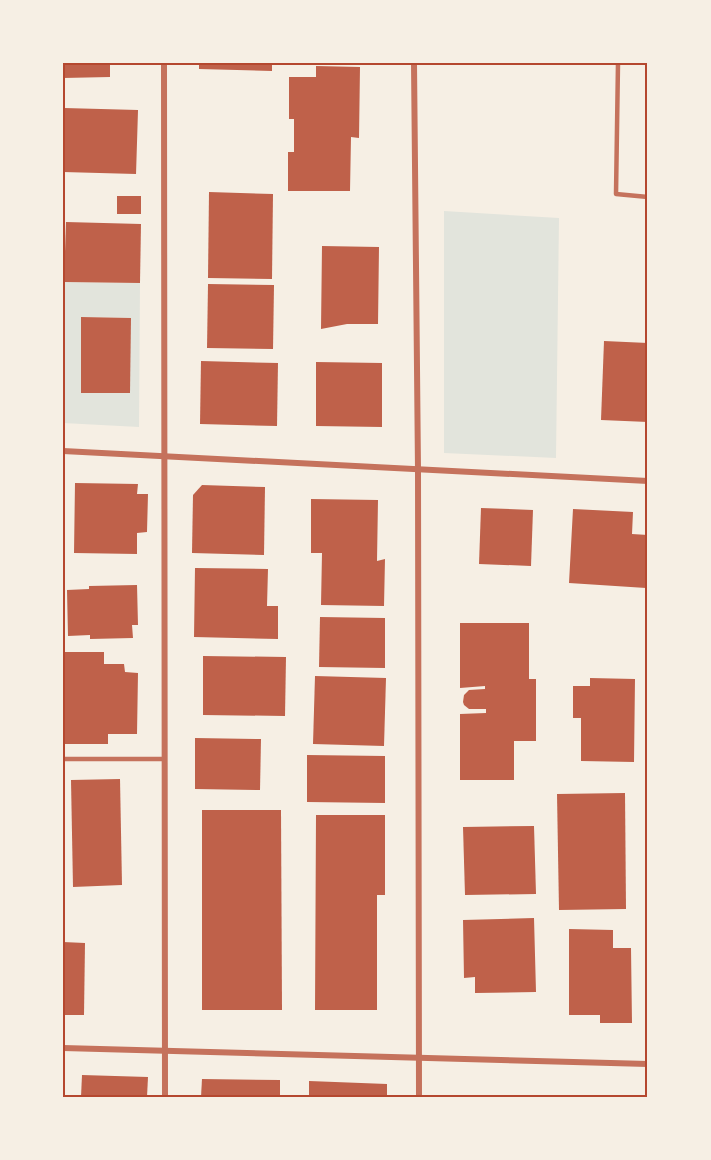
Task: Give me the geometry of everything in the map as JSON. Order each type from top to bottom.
[{"type":"street","points":[[164,63],[165,1097]]},
{"type":"street","points":[[414,63],[418,469],[418,1097]]},
{"type":"street","points":[[63,451],[648,481]]},
{"type":"street","points":[[63,1048],[648,1064]]},
{"type":"lane","points":[[618,63],[616,194],[648,197]]},
{"type":"lane","points":[[63,759],[164,759]]},
{"type":"shaded area","points":[[444,211],[559,218],[556,458],[444,453]]},
{"type":"shaded area","points":[[63,282],[140,283],[139,427],[63,423]],"holes":[[[81,317],[130,318],[130,393],[81,392]]]},
{"type":"building","points":[[63,63],[110,63],[110,77],[63,78]]},
{"type":"building","points":[[199,63],[272,63],[272,71],[199,69]]},
{"type":"building","points":[[316,66],[360,67],[359,138],[351,137],[350,191],[288,191],[288,152],[294,152],[294,119],[289,119],[289,77],[316,77]]},
{"type":"building","points":[[64,108],[138,110],[136,174],[63,172]]},
{"type":"building","points":[[209,192],[273,194],[272,279],[208,278]]},
{"type":"building","points":[[117,196],[141,196],[141,214],[117,214]]},
{"type":"building","points":[[66,222],[141,224],[140,283],[64,282]]},
{"type":"building","points":[[322,246],[379,247],[378,324],[347,324],[321,329]]},
{"type":"building","points":[[208,284],[274,285],[273,349],[207,348]]},
{"type":"building","points":[[81,317],[131,318],[130,393],[81,393]]},
{"type":"building","points":[[604,341],[648,343],[648,422],[601,420]]},
{"type":"building","points":[[201,361],[278,363],[277,426],[200,424]]},
{"type":"building","points":[[316,362],[382,363],[382,427],[316,426]]},
{"type":"building","points":[[75,483],[138,484],[137,494],[148,494],[147,532],[137,533],[137,554],[74,553]]},
{"type":"building","points":[[202,485],[265,487],[264,555],[192,553],[193,495]]},
{"type":"building","points":[[311,499],[378,500],[377,561],[385,559],[384,606],[321,605],[322,553],[311,553]]},
{"type":"building","points":[[481,508],[533,510],[531,566],[479,564]]},
{"type":"building","points":[[573,509],[633,512],[632,534],[648,535],[646,588],[569,583]]},
{"type":"building","points":[[195,568],[268,569],[267,606],[278,606],[278,639],[194,637]]},
{"type":"building","points":[[137,585],[138,625],[132,625],[133,638],[90,639],[90,635],[68,636],[67,590],[89,589],[89,586]]},
{"type":"building","points":[[320,617],[385,618],[385,668],[319,667]]},
{"type":"building","points":[[460,623],[529,623],[529,679],[536,679],[536,741],[514,741],[514,780],[460,780],[460,714],[486,713],[486,709],[469,709],[463,702],[464,695],[469,690],[485,689],[485,686],[460,688]]},
{"type":"building","points":[[63,652],[104,652],[104,664],[124,664],[125,672],[138,673],[137,734],[108,734],[108,744],[63,744]]},
{"type":"building","points":[[203,656],[286,657],[285,716],[203,715]]},
{"type":"building","points":[[315,676],[386,678],[384,746],[313,744]]},
{"type":"building","points":[[590,678],[635,679],[634,762],[581,761],[581,718],[573,718],[573,686],[590,686]]},
{"type":"building","points":[[195,738],[261,739],[260,790],[195,789]]},
{"type":"building","points":[[307,755],[385,756],[385,803],[307,802]]},
{"type":"building","points":[[120,779],[122,885],[73,887],[71,780]]},
{"type":"building","points":[[625,793],[626,909],[559,910],[557,794]]},
{"type":"building","points":[[202,810],[281,810],[282,1010],[202,1010]]},
{"type":"building","points":[[316,815],[385,815],[385,895],[377,895],[377,1010],[315,1010]]},
{"type":"building","points":[[534,826],[536,894],[465,895],[463,827]]},
{"type":"building","points":[[534,918],[536,992],[475,993],[475,977],[464,978],[463,920]]},
{"type":"building","points":[[569,929],[613,930],[613,948],[631,948],[632,1023],[600,1023],[600,1015],[569,1015]]},
{"type":"building","points":[[63,942],[85,943],[84,1015],[63,1015]]},
{"type":"building","points":[[82,1075],[148,1077],[147,1097],[81,1097]]},
{"type":"building","points":[[202,1079],[280,1080],[280,1097],[201,1097]]},
{"type":"building","points":[[309,1081],[387,1084],[387,1097],[309,1097]]}]
